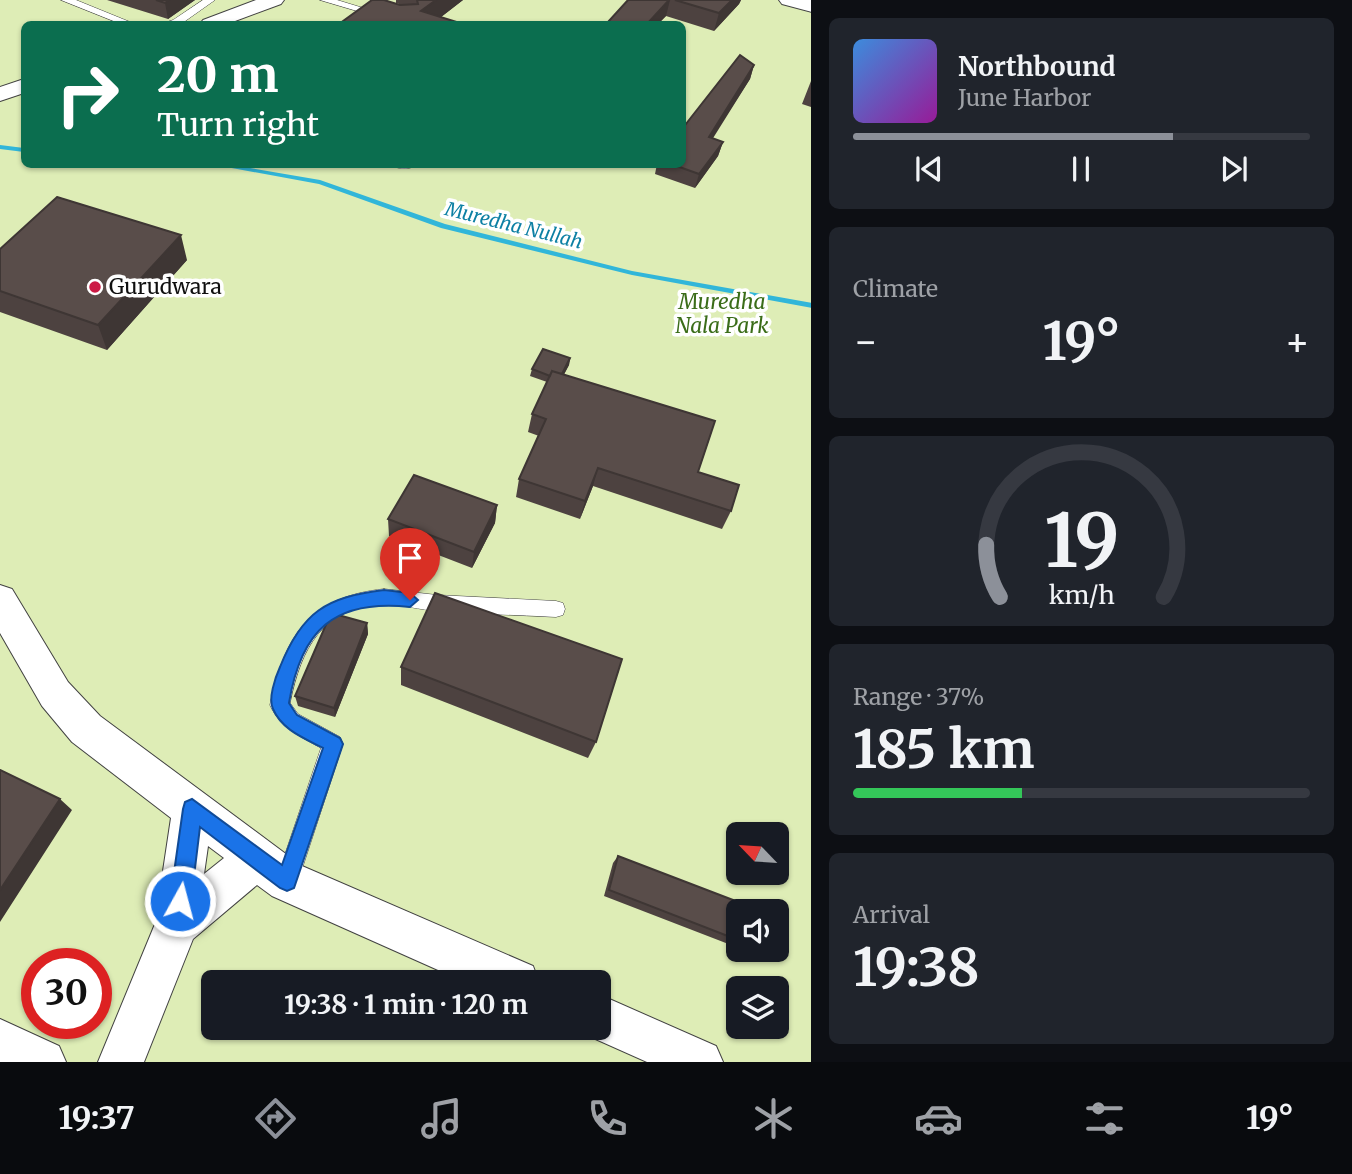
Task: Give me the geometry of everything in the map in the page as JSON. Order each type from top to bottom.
[{"type":"street","points":[[218,21],[274,0]]},
{"type":"street","points":[[789,0],[811,6]]},
{"type":"street","points":[[0,94],[21,87]]},
{"type":"street","points":[[0,600],[55,694],[86,729],[192,809],[272,869],[491,970]]},
{"type":"street","points":[[121,1062],[177,925],[192,809]]},
{"type":"street","points":[[177,925],[272,869]]},
{"type":"street","points":[[611,1023],[700,1062]]},
{"type":"street","points":[[0,1042],[43,1062]]},
{"type":"lane","points":[[66,0],[122,21]]},
{"type":"lane","points":[[179,21],[210,0]]},
{"type":"lane","points":[[325,0],[400,21]]},
{"type":"lane","points":[[272,869],[333,744],[291,721],[280,705],[285,677],[299,641],[325,613],[350,601],[384,597],[556,609]]},
{"type":"green space","name":"Muredha Nala Park","points":[[0,0],[811,0],[811,1062],[0,1062]]},
{"type":"building","points":[[372,0],[384,0],[400,5],[418,4],[417,0],[436,0],[421,11],[453,21],[343,21]]},
{"type":"building","points":[[628,0],[669,0],[650,21],[609,21]]},
{"type":"building","points":[[675,0],[732,0],[719,13]]},
{"type":"building","points":[[740,55],[754,65],[709,137],[723,142],[699,174],[682,168],[686,168],[686,124]]},
{"type":"building","points":[[57,197],[181,235],[98,325],[0,291],[0,249]]},
{"type":"building","points":[[543,349],[570,358],[562,374],[552,371],[550,376],[532,369]]},
{"type":"building","points":[[552,371],[715,421],[698,472],[739,485],[731,511],[598,468],[585,501],[519,479],[546,419],[532,414]]},
{"type":"building","points":[[414,475],[497,505],[474,552],[388,519]]},
{"type":"building","points":[[435,593],[622,659],[596,742],[401,667]]},
{"type":"building","points":[[331,613],[367,623],[334,708],[295,696]]},
{"type":"building","points":[[0,770],[60,799],[0,890]]},
{"type":"building","points":[[618,856],[730,899],[726,899],[726,935],[609,890]]},
{"type":"waterway","name":"Muredha Nullah","points":[[0,147],[21,150]]},
{"type":"waterway","name":"Muredha Nullah","points":[[237,168],[320,182],[443,226],[632,273],[811,306]]},
{"type":"place","name":"Gurudwara","points":[[95,287]]},
{"type":"route","points":[[180,901],[192,809],[287,881],[333,744],[291,721],[280,705],[285,677],[299,641],[325,613],[350,601],[384,597],[410,600]]}]
